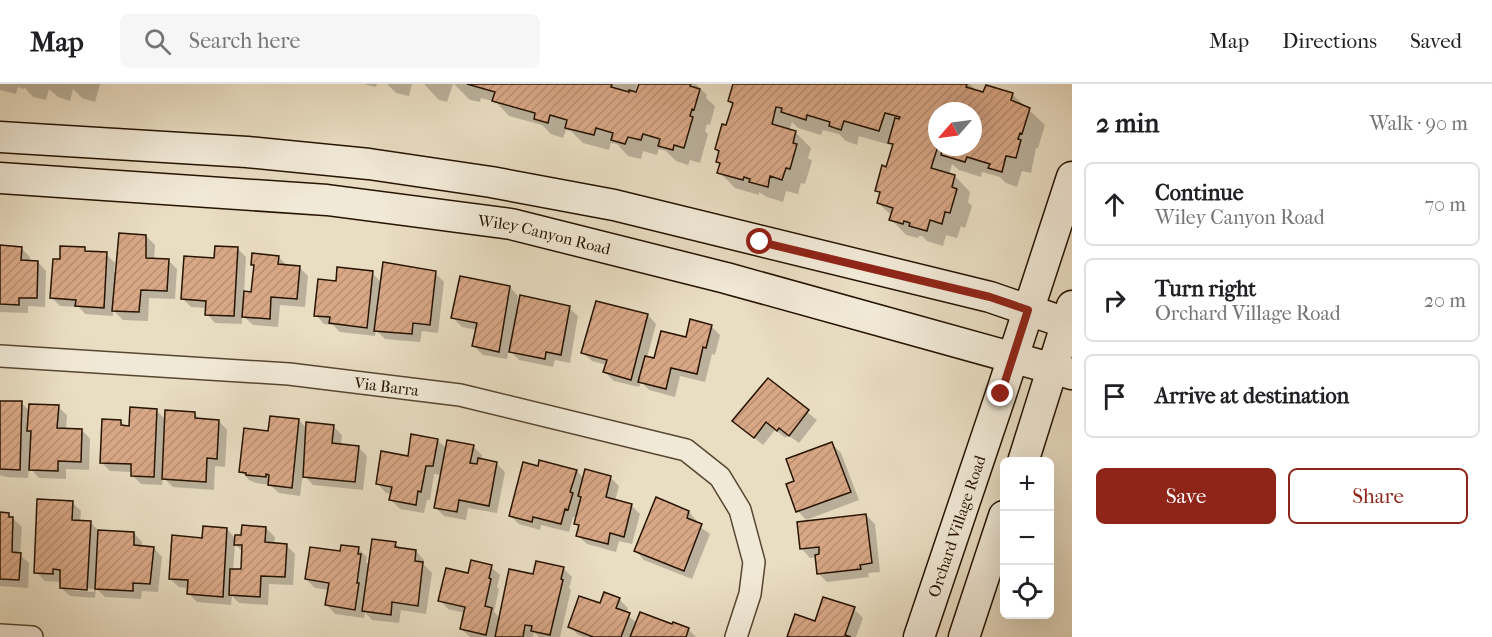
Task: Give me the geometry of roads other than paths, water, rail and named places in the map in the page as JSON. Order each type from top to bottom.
[{"type":"main road","points":[[0,137],[247,152],[369,164],[491,182],[625,208],[990,297],[1028,310],[1070,318],[1062,371],[1025,457]]},
{"type":"main road","name":"Orchard Village Road","points":[[919,637],[1072,177]]},
{"type":"main road","name":"Wiley Canyon Road","points":[[0,178],[327,200],[511,224],[726,278],[1062,371]]},
{"type":"main road","points":[[964,637],[1000,531]]},
{"type":"street","name":"Via Barra","points":[[0,356],[289,374],[460,395],[686,450],[720,477],[740,510],[754,562],[750,594],[736,637]]},
{"type":"street","points":[[0,635],[32,637]]}]
